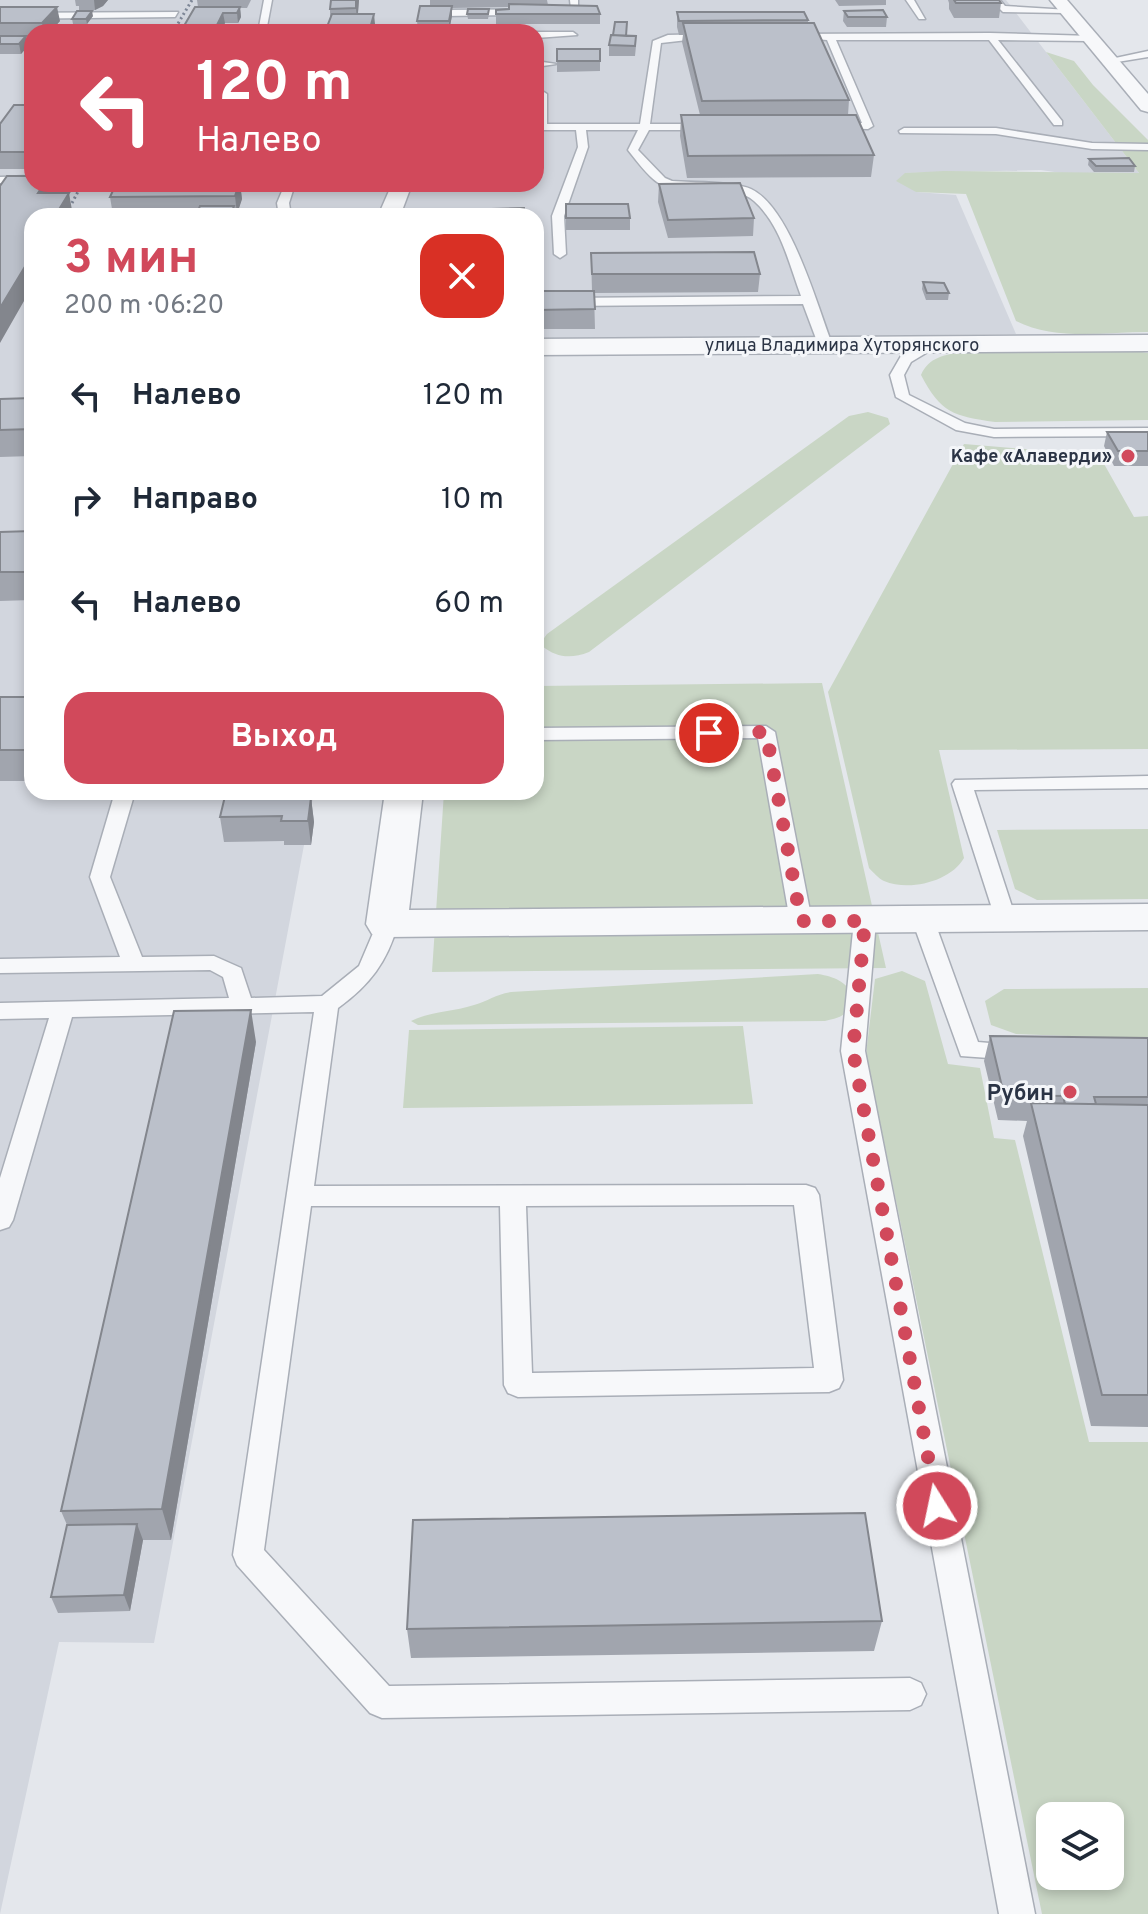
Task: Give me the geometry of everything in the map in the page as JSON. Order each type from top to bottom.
[{"type":"street","points":[[1069,2],[1115,67],[1146,102]]},
{"type":"street","name":"улица Владимира Хуторянского","points":[[544,347],[1148,343]]},
{"type":"street","points":[[403,800],[387,924],[1148,917]]},
{"type":"lane","points":[[115,14],[125,0]]},
{"type":"lane","points":[[264,24],[268,0]]},
{"type":"lane","points":[[445,13],[575,12],[574,0]]},
{"type":"lane","points":[[910,0],[922,17]]},
{"type":"lane","points":[[995,0],[1003,9],[1069,2]]},
{"type":"lane","points":[[30,15],[43,2]]},
{"type":"lane","points":[[0,16],[175,14]]},
{"type":"lane","points":[[786,37],[990,36],[1088,30]]},
{"type":"lane","points":[[544,35],[573,35]]},
{"type":"lane","points":[[990,36],[1058,123]]},
{"type":"lane","points":[[727,37],[657,41],[645,127],[633,150],[661,180],[683,186],[744,190],[752,193],[769,210],[779,223],[825,344]]},
{"type":"lane","points":[[820,126],[868,126],[830,37]]},
{"type":"lane","points":[[0,43],[24,43]]},
{"type":"lane","points":[[1115,67],[1148,54]]},
{"type":"lane","points":[[544,64],[551,64]]},
{"type":"lane","points":[[544,127],[725,127]]},
{"type":"lane","points":[[560,254],[558,216],[583,147],[581,127]]},
{"type":"lane","points":[[904,131],[996,131],[1092,146],[1148,147]]},
{"type":"lane","points":[[0,180],[24,179]]},
{"type":"lane","points":[[553,302],[809,300]]},
{"type":"lane","points":[[934,344],[906,359],[897,375],[903,397],[961,427],[994,433],[1148,432]]},
{"type":"lane","points":[[544,734],[766,732],[801,921]]},
{"type":"lane","points":[[1005,919],[962,784],[1148,782]]},
{"type":"lane","points":[[123,800],[100,877],[134,964]]},
{"type":"lane","points":[[923,920],[969,1050],[1044,1052]]},
{"type":"lane","points":[[865,921],[853,1051],[1017,1914]]},
{"type":"lane","points":[[0,1011],[327,1004],[358,983],[379,956],[387,924]]},
{"type":"lane","points":[[0,966],[214,963],[233,973],[242,1006]]},
{"type":"lane","points":[[327,1004],[248,1555],[382,1702],[910,1694]]},
{"type":"lane","points":[[0,1220],[63,1010]]},
{"type":"lane","points":[[300,1196],[806,1195],[829,1380],[518,1385],[513,1196]]},
{"type":"shaded area","points":[[0,0],[1006,0],[1139,173],[1068,174],[1041,170],[905,173],[916,192],[956,195],[1016,334],[544,339],[544,208],[24,208],[24,800],[312,800],[154,1643],[59,1642],[0,1914]]},
{"type":"green space","points":[[1046,52],[1074,61],[1093,85],[1148,140],[1148,332],[1064,333],[1016,321],[966,194],[916,192],[896,181],[905,173],[944,171],[1139,173]]},
{"type":"green space","points":[[1128,350],[1148,353],[1148,420],[995,422],[958,415],[935,398],[921,375],[933,361],[963,352]]},
{"type":"green space","points":[[868,412],[888,418],[890,424],[589,652],[564,656],[544,647],[547,634],[849,416]]},
{"type":"green space","points":[[964,444],[1099,455],[1134,517],[1148,516],[1148,749],[939,750],[964,858],[950,873],[940,878],[917,885],[894,884],[882,880],[869,868],[828,692]]},
{"type":"green space","points":[[822,683],[886,968],[432,972],[443,800],[544,800],[544,686]]},
{"type":"green space","points":[[1148,829],[1148,899],[1037,900],[1015,889],[997,830]]},
{"type":"green space","points":[[902,971],[925,981],[948,1064],[980,1068],[994,1138],[1015,1140],[1089,1442],[1148,1442],[1148,1914],[1042,1914],[1037,1890],[1124,1890],[1124,1802],[1036,1802],[1036,1885],[866,1054],[875,979]]},
{"type":"green space","points":[[818,974],[839,980],[854,996],[848,1011],[841,1016],[825,1021],[418,1025],[411,1021],[511,992]]},
{"type":"green space","points":[[1148,988],[1148,1039],[1016,1034],[991,1025],[985,1001],[1004,989]]},
{"type":"green space","points":[[743,1026],[753,1104],[403,1108],[409,1030]]},
{"type":"building","points":[[331,0],[356,0],[356,8],[330,9]]},
{"type":"building","points":[[954,0],[999,0],[1001,3],[956,3]]},
{"type":"building","points":[[509,4],[597,6],[600,14],[496,14],[496,10],[509,9]]},
{"type":"building","points":[[420,6],[452,6],[449,21],[417,21]]},
{"type":"building","points":[[0,7],[57,7],[42,23],[0,23]]},
{"type":"building","points":[[195,7],[240,7],[237,13],[223,13],[218,24],[185,24]]},
{"type":"building","points":[[468,9],[489,9],[488,14],[467,14]]},
{"type":"building","points":[[883,10],[887,17],[848,17],[844,11]]},
{"type":"building","points":[[77,11],[92,11],[86,19],[72,19]]},
{"type":"building","points":[[677,12],[804,12],[808,20],[679,21]]},
{"type":"building","points":[[332,14],[374,14],[371,24],[328,24]]},
{"type":"building","points":[[615,22],[627,22],[626,36],[613,35]]},
{"type":"building","points":[[683,23],[814,23],[849,100],[702,101]]},
{"type":"building","points":[[611,35],[636,36],[635,46],[609,45]]},
{"type":"building","points":[[0,36],[24,36],[19,44],[0,44]]},
{"type":"building","points":[[557,49],[600,49],[600,61],[557,61]]},
{"type":"building","points":[[14,105],[24,105],[24,152],[0,152],[0,124]]},
{"type":"building","points":[[681,115],[856,115],[874,155],[688,156]]},
{"type":"building","points":[[1129,158],[1135,166],[1096,166],[1089,159]]},
{"type":"building","points":[[7,176],[24,176],[24,192],[69,193],[60,208],[24,208],[24,268],[0,308],[0,186]]},
{"type":"building","points":[[740,183],[754,218],[668,220],[659,184]]},
{"type":"building","points":[[112,192],[236,192],[235,196],[110,197]]},
{"type":"building","points":[[566,204],[628,204],[630,218],[566,218]]},
{"type":"building","points":[[200,206],[234,206],[233,208]]},
{"type":"building","points":[[754,252],[760,274],[592,274],[591,253]]},
{"type":"building","points":[[923,282],[944,283],[949,293],[927,293]]},
{"type":"building","points":[[544,291],[594,291],[595,309],[544,310]]},
{"type":"building","points":[[24,398],[24,429],[0,430],[0,399]]},
{"type":"building","points":[[1107,432],[1148,432],[1148,451],[1118,451]]},
{"type":"building","points":[[24,531],[24,572],[0,572],[0,532]]},
{"type":"building","points":[[0,697],[24,697],[24,750],[0,750]]},
{"type":"building","points":[[224,800],[311,800],[308,821],[281,821],[282,816],[220,817]]},
{"type":"building","points":[[251,1010],[162,1509],[61,1511],[174,1011]]},
{"type":"building","points":[[990,1036],[1148,1038],[1148,1097],[1094,1097],[1096,1104],[1065,1104],[1063,1096],[1004,1095]]},
{"type":"building","points":[[1031,1103],[1148,1105],[1148,1395],[1102,1395]]},
{"type":"building","points":[[865,1513],[882,1621],[407,1629],[413,1520]]},
{"type":"building","points":[[137,1524],[124,1595],[51,1597],[67,1525]]},
{"type":"railway","points":[[178,24],[192,0]]},
{"type":"railway","points":[[72,203],[78,192]]},
{"type":"place","name":"Кафе «Алаверди»","points":[[1128,456]]},
{"type":"place","name":"Рубин","points":[[1070,1092]]},
{"type":"route","points":[[709,733],[766,732],[801,921],[865,921],[853,1051],[937,1506]]}]
